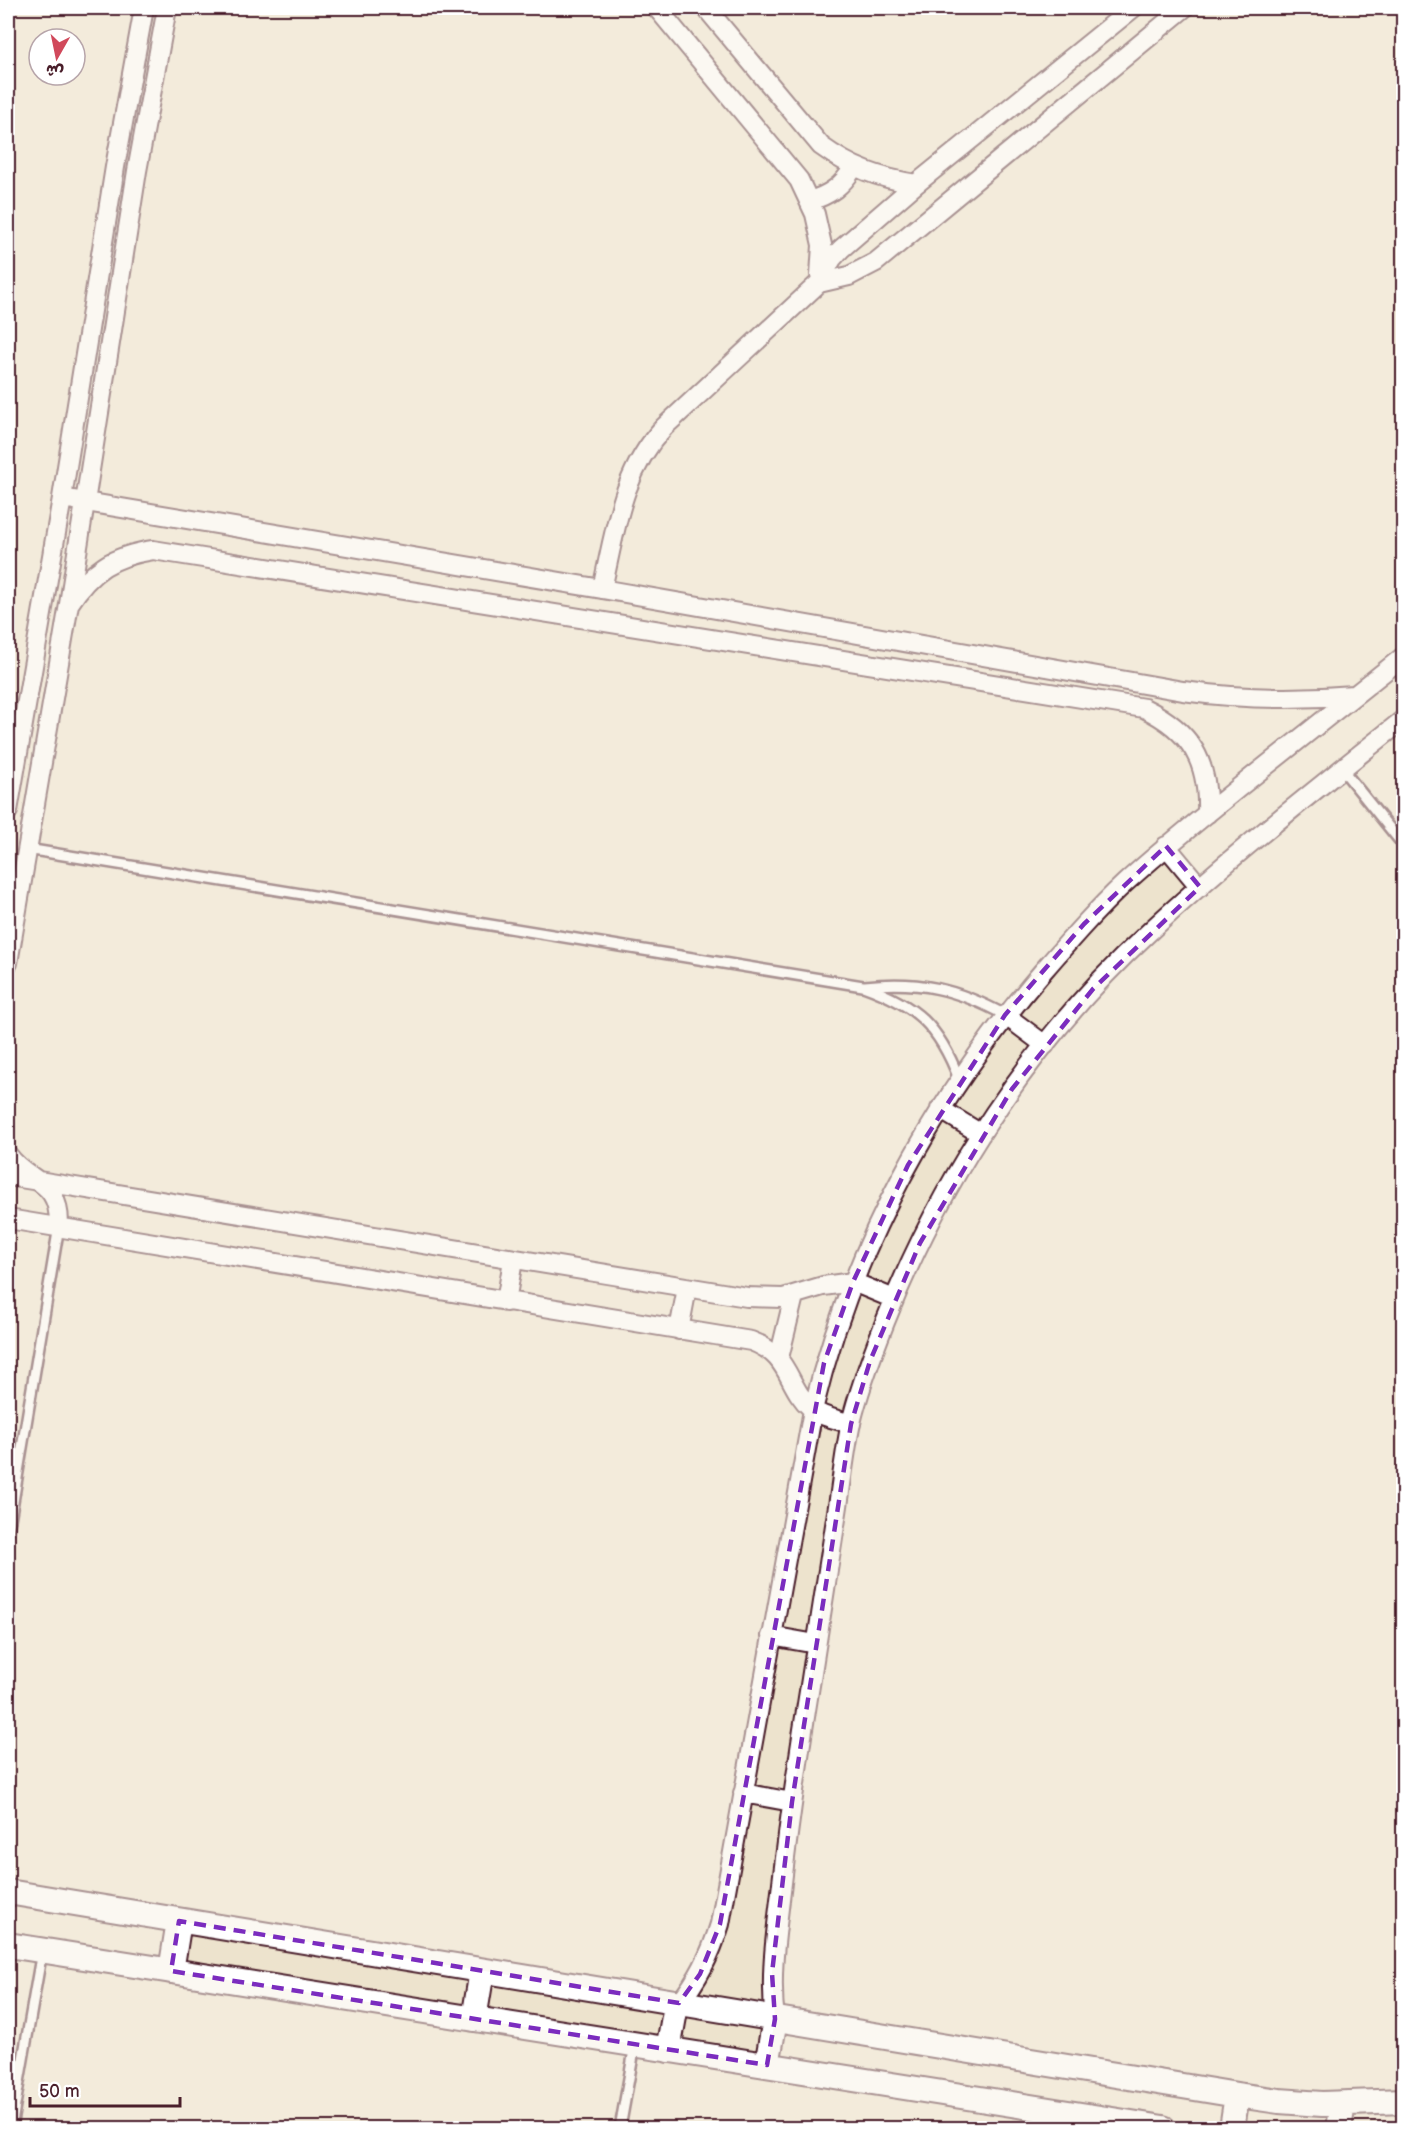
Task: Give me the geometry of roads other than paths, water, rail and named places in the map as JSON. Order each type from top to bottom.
[{"type":"street","points":[[8,811],[144,8]]},
{"type":"street","points":[[8,963],[69,604],[137,171],[167,8]]},
{"type":"street","points":[[657,8],[799,180],[815,214],[822,245],[819,283]]},
{"type":"street","points":[[706,8],[821,146],[854,167],[883,178],[916,184]]},
{"type":"street","points":[[602,589],[628,481],[650,443],[819,283],[832,259],[841,249],[916,184],[1133,8]]},
{"type":"street","points":[[819,283],[849,276],[876,262],[1184,8]]},
{"type":"street","points":[[116,167],[137,171]]},
{"type":"street","points":[[809,201],[836,190],[854,167]]},
{"type":"street","points":[[62,498],[602,589],[1183,691],[1251,698],[1308,699],[1354,696]]},
{"type":"street","points":[[69,604],[80,586],[95,572],[133,553],[153,550],[1144,708],[1164,718],[1181,732],[1195,750],[1204,770],[1208,792],[1206,814]]},
{"type":"street","points":[[737,643],[743,614]]},
{"type":"street","points":[[668,2050],[675,2011],[700,1974],[720,1924],[771,1636],[813,1410],[824,1363],[853,1282],[898,1184],[959,1079],[1005,1015],[1084,924],[1167,846],[1404,656]]},
{"type":"street","points":[[1102,701],[1106,676]]},
{"type":"street","points":[[767,2066],[775,2019],[772,1973],[792,1802],[851,1424],[870,1361],[894,1299],[920,1243],[981,1134],[1045,1045],[1093,989],[1200,886],[1404,719]]},
{"type":"street","points":[[1167,846],[1200,886]]},
{"type":"street","points":[[1005,1015],[1045,1045]]},
{"type":"street","points":[[940,1109],[981,1134]]},
{"type":"street","points":[[8,1155],[24,1171],[49,1189],[56,1201],[59,1226]]},
{"type":"street","points":[[8,1176],[759,1299],[794,1296],[823,1286],[853,1282],[894,1299]]},
{"type":"street","points":[[8,1219],[751,1341],[770,1350],[779,1358],[799,1392],[813,1410],[851,1424]]},
{"type":"street","points":[[506,1302],[513,1260]]},
{"type":"street","points":[[679,1330],[687,1288]]},
{"type":"street","points":[[779,1358],[794,1296]]},
{"type":"street","points":[[771,1636],[816,1644]]},
{"type":"street","points":[[743,1793],[792,1802]]},
{"type":"street","points":[[8,1892],[1237,2095],[1300,2103],[1343,2104],[1404,2101]]},
{"type":"street","points":[[171,1971],[179,1921]]},
{"type":"street","points":[[8,1945],[1163,2128]]},
{"type":"street","points":[[474,2019],[482,1971]]},
{"type":"street","points":[[1232,2128],[1237,2095]]},
{"type":"street","points":[[1339,2128],[1343,2104]]},
{"type":"lane","points":[[1342,769],[1404,846]]},
{"type":"lane","points":[[27,849],[863,986],[897,1000],[913,1010],[933,1029],[949,1053],[959,1079]]},
{"type":"lane","points":[[863,986],[892,983],[951,990],[1005,1015]]},
{"type":"lane","points":[[8,1532],[59,1226]]},
{"type":"lane","points":[[11,2128],[42,1951]]},
{"type":"lane","points":[[620,2128],[635,2045]]}]
